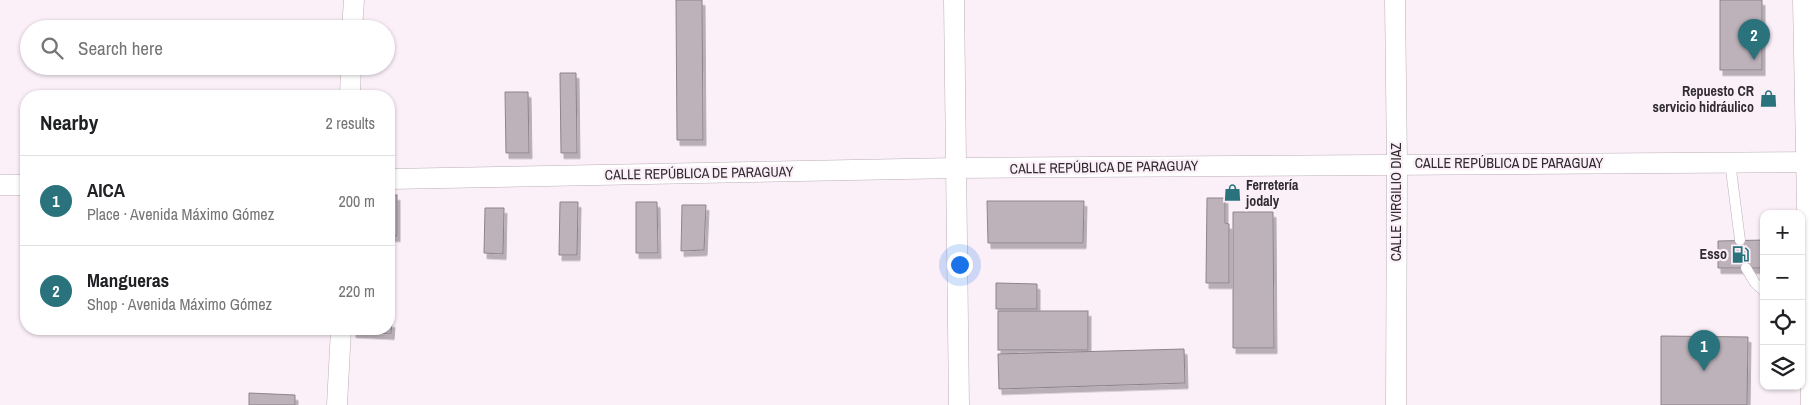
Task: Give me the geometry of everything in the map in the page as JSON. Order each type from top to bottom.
[{"type":"main road","points":[[1808,0],[1815,162],[1807,302],[1815,405]]},
{"type":"street","points":[[353,20],[354,0]]},
{"type":"street","points":[[954,0],[959,405]]},
{"type":"street","name":"CALLE VIRGILIO DIAZ","points":[[1395,0],[1397,164],[1396,405]]},
{"type":"street","points":[[350,90],[351,75]]},
{"type":"street","name":"CALLE REPÚBLICA DE PARAGUAY","points":[[395,179],[956,168],[1815,162]]},
{"type":"street","points":[[0,185],[20,185]]},
{"type":"street","points":[[337,405],[341,335]]},
{"type":"lane","points":[[1730,162],[1740,240]]},
{"type":"lane","points":[[1746,268],[1754,283],[1760,288]]},
{"type":"building","points":[[676,0],[702,0],[703,140],[677,140]]},
{"type":"building","points":[[1720,0],[1762,0],[1762,70],[1720,70]]},
{"type":"building","points":[[560,73],[576,73],[577,153],[561,153]]},
{"type":"building","points":[[505,92],[528,92],[529,153],[506,153]]},
{"type":"building","points":[[395,195],[397,195],[397,236],[395,236]]},
{"type":"building","points":[[1207,198],[1225,198],[1225,223],[1229,224],[1229,283],[1206,283]]},
{"type":"building","points":[[987,201],[1084,201],[1083,243],[988,243]]},
{"type":"building","points":[[560,202],[578,202],[577,255],[559,255]]},
{"type":"building","points":[[636,202],[657,202],[658,253],[636,253]]},
{"type":"building","points":[[682,205],[706,205],[704,250],[681,251]]},
{"type":"building","points":[[485,208],[504,208],[503,254],[484,253]]},
{"type":"building","points":[[1233,212],[1273,212],[1274,348],[1233,348]]},
{"type":"building","name":"Esso","points":[[1760,240],[1760,268],[1718,268],[1718,241]]},
{"type":"building","points":[[996,283],[1037,284],[1037,309],[996,309]]},
{"type":"building","points":[[998,311],[1088,311],[1088,350],[998,350]]},
{"type":"building","points":[[1661,336],[1748,337],[1747,405],[1661,405]]},
{"type":"building","points":[[1184,349],[1185,383],[999,389],[998,354]]},
{"type":"building","points":[[249,393],[295,395],[295,405],[249,405]]},
{"type":"place","name":"Mangueras","points":[[1754,60]]},
{"type":"place","name":"Repuesto CR servicio hidráulico","points":[[1768,99]]},
{"type":"place","name":"Ferretería jodaly","points":[[1232,193]]},
{"type":"place","name":"Esso","points":[[1741,254]]},
{"type":"place","name":"AICA","points":[[1704,371]]}]
